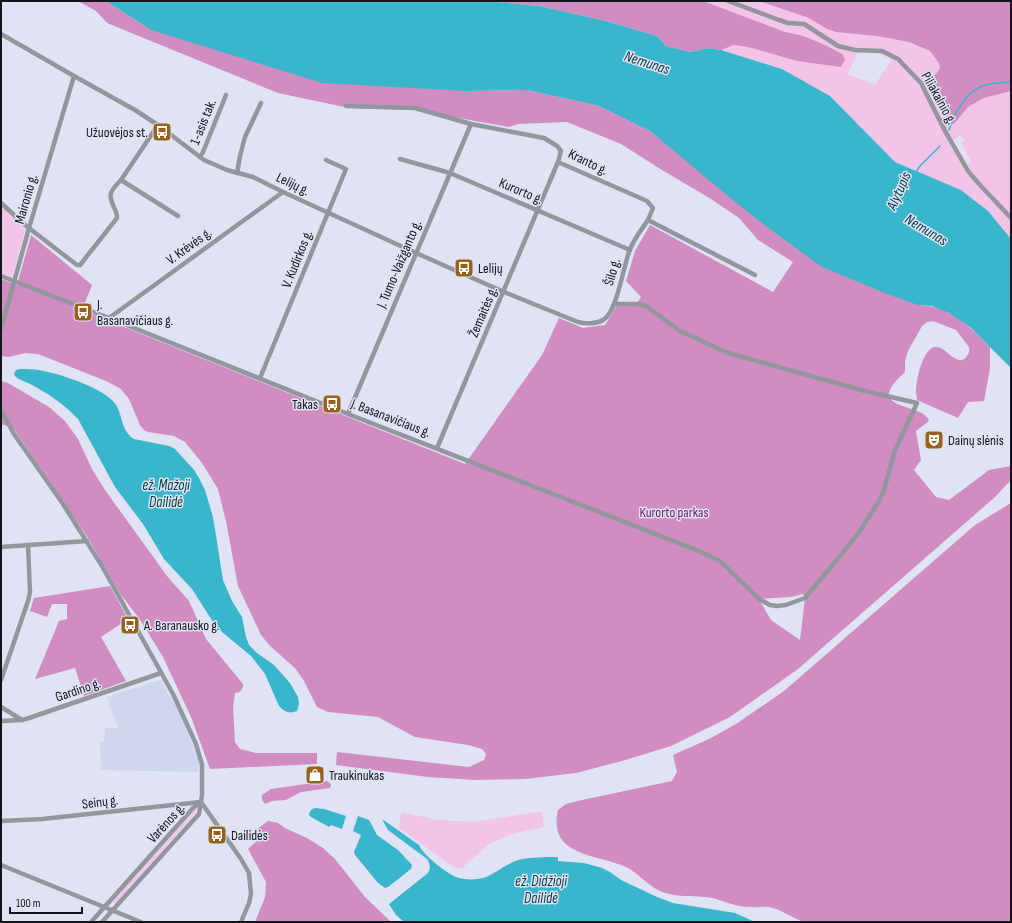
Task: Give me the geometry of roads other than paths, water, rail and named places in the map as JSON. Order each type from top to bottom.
[{"type":"street","name":"Piliakalnio g.","points":[[728,1],[788,23],[804,24],[838,46],[855,50],[882,51],[898,59],[921,83],[945,131],[968,171],[1011,218]]},
{"type":"street","name":"Lelijų g.","points":[[1,34],[135,110],[158,125],[204,160],[253,178],[504,292],[578,322],[584,324],[592,323]]},
{"type":"street","name":"Maironio g.","points":[[1,329],[74,76]]},
{"type":"street","name":"1-asis tak.","points":[[200,157],[226,95]]},
{"type":"street","points":[[237,173],[245,137],[261,103]]},
{"type":"street","name":"Kranto g.","points":[[346,106],[415,108],[471,124],[544,138],[557,146],[561,151],[558,162],[648,201],[653,208],[648,220]]},
{"type":"street","name":"J. Tumo-Vaižganto g.","points":[[348,414],[471,124]]},
{"type":"street","points":[[1,203],[29,228],[80,265],[117,218],[110,198],[111,194],[158,125]]},
{"type":"street","name":"Kurorto g.","points":[[400,159],[450,173],[630,250]]},
{"type":"street","name":"V. Kudirkos g.","points":[[260,378],[346,169],[326,160]]},
{"type":"street","name":"Žemaitės g.","points":[[437,448],[558,162]]},
{"type":"street","points":[[121,180],[178,216]]},
{"type":"street","name":"V. Krėvės g.","points":[[109,318],[283,192]]},
{"type":"street","points":[[648,220],[754,275]]},
{"type":"street","name":"Šilo g.","points":[[592,323],[602,321],[609,315],[614,304],[630,250],[648,220]]},
{"type":"street","name":"J. Basanavičiaus g.","points":[[1,276],[699,551],[720,561],[759,599],[770,605],[786,605],[805,598],[858,534],[879,501],[884,490],[895,450],[917,403],[858,389],[728,353],[680,330],[646,306],[638,304],[614,304]]},
{"type":"street","points":[[1,410],[14,434],[87,541],[173,694],[200,756],[203,786],[201,802],[241,859],[249,874],[251,894],[241,922]]},
{"type":"street","points":[[1,546],[87,541]]},
{"type":"street","points":[[1,680],[30,592],[28,544]]},
{"type":"street","name":"Gardino g.","points":[[1,721],[22,720],[161,673]]},
{"type":"street","points":[[1,707],[22,720]]},
{"type":"street","name":"Seinų g.","points":[[1,821],[42,819],[201,802]]},
{"type":"street","name":"Varėnos g.","points":[[91,922],[193,808],[201,802]]},
{"type":"street","name":"Varėnos g.","points":[[102,922],[198,814],[201,802]]},
{"type":"street","points":[[1,864],[141,922]]},
{"type":"water","name":"Nemunas","points":[[106,1],[484,1],[539,6],[606,21],[657,36],[666,46],[690,52],[709,48],[721,50],[782,69],[830,96],[895,162],[961,190],[988,211],[1011,239],[1011,368],[970,327],[949,313],[932,306],[918,305],[887,294],[822,267],[729,197],[650,131],[599,106],[527,90],[466,91],[322,83],[151,30]]},
{"type":"water","name":"ež. Mažoji Dailidė","points":[[16,370],[37,370],[57,374],[92,387],[111,399],[116,405],[124,428],[130,436],[134,439],[169,446],[175,449],[194,470],[205,490],[213,517],[223,580],[232,601],[242,617],[249,645],[257,653],[274,665],[290,683],[298,697],[299,704],[297,711],[287,712],[279,706],[265,674],[251,656],[222,632],[213,622],[192,589],[164,559],[143,524],[115,487],[78,419],[51,396],[17,378],[14,374]]},
{"type":"water","points":[[315,808],[324,809],[346,816],[342,829],[331,825],[329,827],[311,817],[309,815],[310,812]]},
{"type":"water","points":[[358,816],[369,820],[377,835],[398,850],[412,865],[411,869],[388,887],[385,888],[378,883],[355,855],[354,852],[361,835],[353,831]]},
{"type":"water","name":"ež. Didžioji Dailidė","points":[[382,819],[419,845],[425,854],[443,869],[459,878],[483,878],[518,860],[558,857],[558,861],[584,863],[602,868],[621,880],[673,903],[735,913],[755,922],[404,922],[396,915],[389,904],[428,873],[430,869],[429,864],[427,859],[388,830]]},
{"type":"waterway","name":"Alytupis","points":[[949,130],[960,106],[974,91],[980,87],[995,83],[1011,82]]},
{"type":"waterway","name":"Alytupis","points":[[916,172],[940,146]]},
{"type":"place","name":"Užuovėjos st.","points":[[162,132]]},
{"type":"place","name":"Lelijų","points":[[464,268]]},
{"type":"place","name":"J. Basanavičiaus g.","points":[[83,312]]},
{"type":"place","name":"Takas","points":[[332,404]]},
{"type":"place","name":"Dainų slėnis","points":[[934,440]]},
{"type":"place","name":"A. Baranausko g.","points":[[130,625]]},
{"type":"place","name":"Traukinukas","points":[[315,775]]},
{"type":"place","name":"Dailidės","points":[[217,835]]},
{"type":"park label","name":"Kurorto parkas","points":[[674,512]]}]
